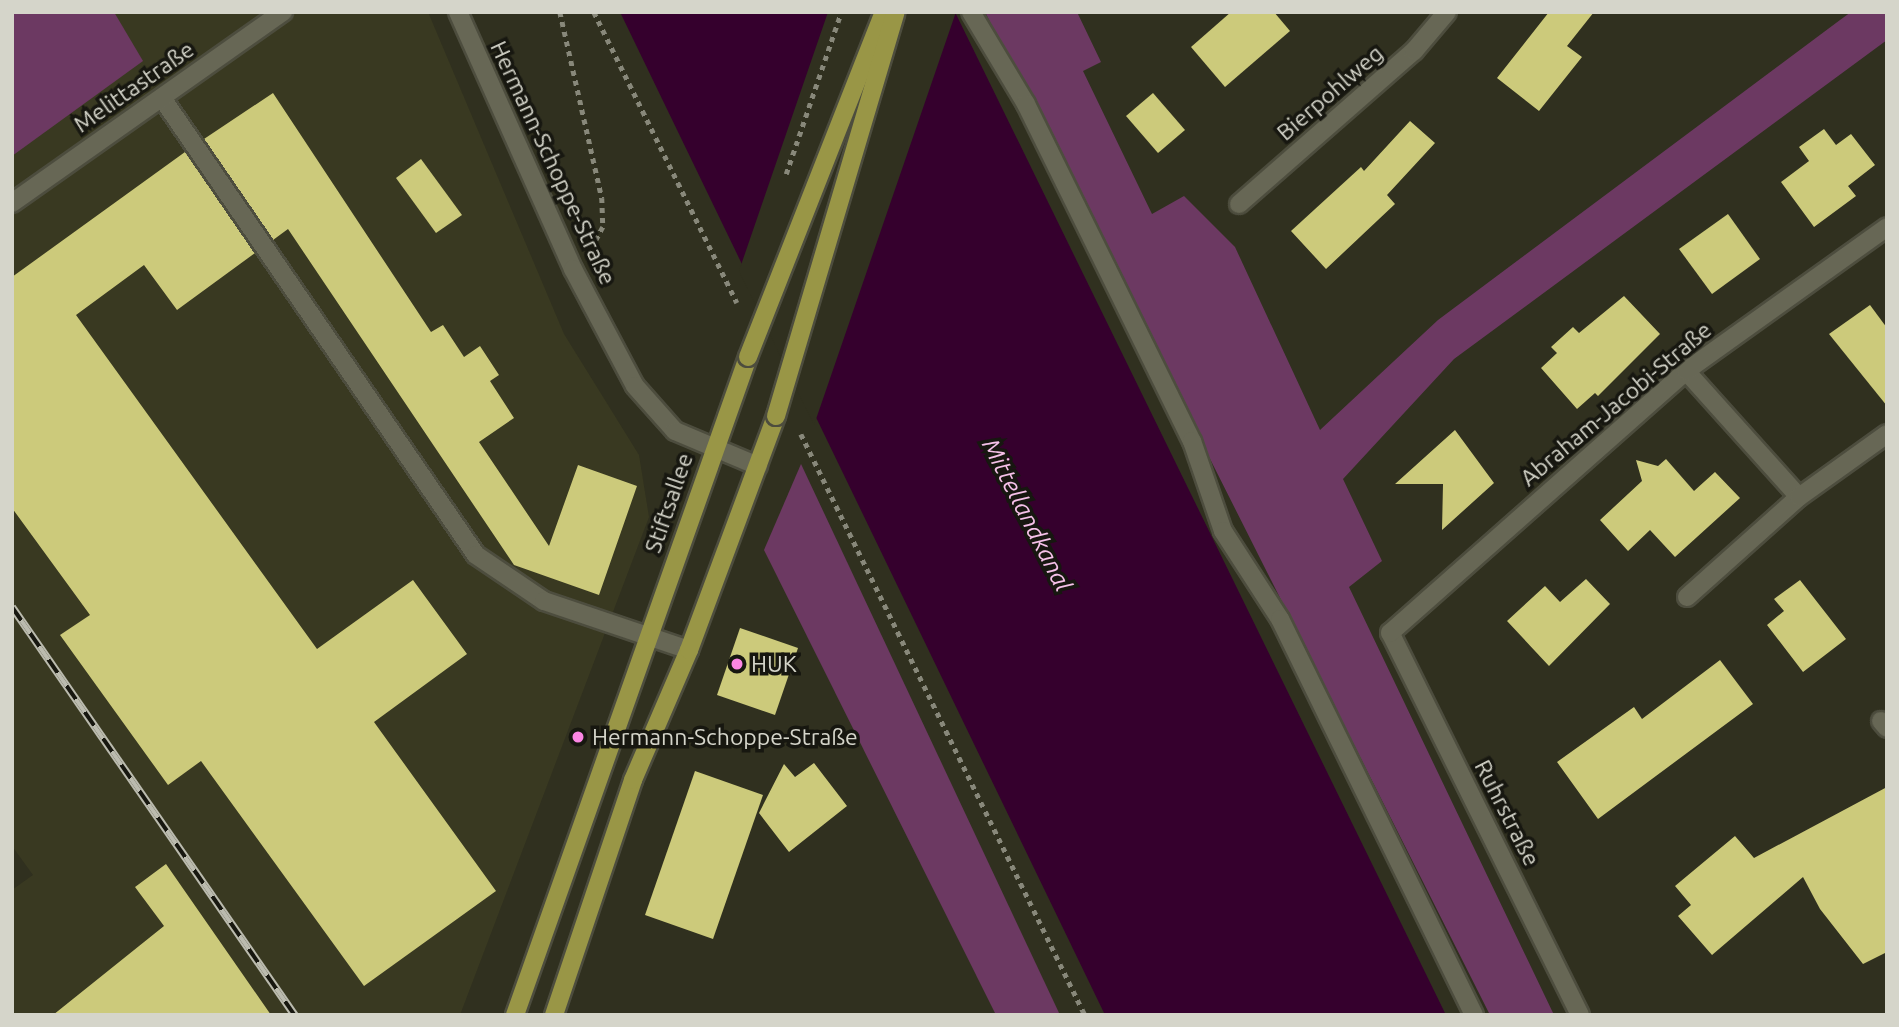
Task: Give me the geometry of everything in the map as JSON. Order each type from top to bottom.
[{"type":"main road","name":"Stiftsallee","points":[[515,1015],[713,449],[884,12]]},
{"type":"main road","points":[[554,1015],[633,780],[690,650],[776,416],[896,12]]},
{"type":"street","name":"Melittastraße","points":[[12,203],[283,12]]},
{"type":"street","name":"Hermann-Schoppe-Straße","points":[[457,12],[573,269],[652,412],[675,431],[758,466]]},
{"type":"street","points":[[971,12],[1026,103],[1192,441],[1223,531],[1280,619],[1474,1015]]},
{"type":"street","name":"Bierpohlweg","points":[[1239,204],[1415,51],[1447,12]]},
{"type":"street","points":[[162,97],[476,555],[544,601],[690,650]]},
{"type":"street","name":"Abraham-Jacobi-Straße","points":[[1390,633],[1686,371],[1887,228]]},
{"type":"street","points":[[1686,371],[1799,497]]},
{"type":"street","points":[[1687,597],[1799,497],[1887,434]]},
{"type":"street","name":"Ruhrstraße","points":[[1390,633],[1580,1015]]},
{"type":"path","points":[[561,12],[603,208],[597,240],[573,269]]},
{"type":"path","points":[[594,12],[741,313]]},
{"type":"path","points":[[797,426],[1085,1015]]},
{"type":"shaded area","points":[[12,12],[428,12],[564,334],[639,455],[649,517],[460,1015],[12,1015],[12,890],[33,875],[12,846]]},
{"type":"shaded area","points":[[12,12],[114,12],[143,61],[12,156]]},
{"type":"shaded area","points":[[985,12],[1077,12],[1101,62],[1083,71],[1152,214],[1184,196],[1235,247],[1320,430],[1438,320],[1840,20],[1851,12],[1887,12],[1887,40],[1454,359],[1343,479],[1382,561],[1349,587],[1554,1015],[1490,1015]]},
{"type":"shaded area","points":[[801,464],[1060,1015],[996,1015],[764,550]]},
{"type":"water","name":"Mittellandkanal","points":[[620,12],[955,12],[1446,1015],[1105,1015]]},
{"type":"pier","points":[[828,12],[956,12],[814,425],[739,271]]},
{"type":"building","points":[[1231,12],[1274,12],[1290,31],[1225,87],[1191,47]]},
{"type":"building","points":[[1549,12],[1594,12],[1567,46],[1582,57],[1539,111],[1497,78]]},
{"type":"building","points":[[273,93],[431,332],[443,325],[464,357],[480,346],[499,375],[490,381],[514,418],[479,442],[549,546],[578,465],[637,486],[599,595],[514,565],[288,229],[273,240],[204,139]]},
{"type":"building","points":[[1153,93],[1185,130],[1158,153],[1126,116]]},
{"type":"building","points":[[1410,121],[1435,143],[1387,195],[1395,204],[1326,269],[1291,231],[1361,167],[1364,171]]},
{"type":"building","points":[[1824,129],[1836,145],[1851,134],[1875,165],[1848,186],[1856,196],[1814,227],[1781,182],[1809,161],[1799,147]]},
{"type":"building","points":[[185,152],[255,253],[177,310],[144,265],[76,315],[317,649],[413,580],[467,654],[374,722],[496,891],[364,986],[201,761],[168,785],[60,635],[90,615],[12,508],[12,277]]},
{"type":"building","points":[[421,159],[462,215],[436,233],[396,178]]},
{"type":"building","points":[[1728,214],[1760,259],[1712,294],[1679,249]]},
{"type":"building","points":[[1624,296],[1660,334],[1598,396],[1595,393],[1577,409],[1541,368],[1557,353],[1551,347],[1573,327],[1579,333]]},
{"type":"building","points":[[1870,305],[1887,328],[1887,406],[1829,334]]},
{"type":"building","points":[[1455,430],[1494,483],[1442,530],[1443,484],[1395,484]]},
{"type":"building","points":[[1666,459],[1694,491],[1715,472],[1740,498],[1675,557],[1650,530],[1628,551],[1600,520],[1642,481],[1636,460],[1658,466]]},
{"type":"building","points":[[1586,579],[1610,604],[1549,666],[1507,621],[1545,586],[1560,602]]},
{"type":"building","points":[[1800,580],[1846,639],[1803,672],[1767,625],[1784,611],[1774,599]]},
{"type":"building","points":[[740,628],[798,648],[775,715],[717,695]]},
{"type":"building","points":[[1720,660],[1753,704],[1598,819],[1557,762],[1634,707],[1642,719]]},
{"type":"building","points":[[814,763],[847,806],[789,852],[759,813],[784,764],[795,777]]},
{"type":"building","points":[[695,771],[763,795],[713,939],[645,915]]},
{"type":"building","points":[[1887,787],[1887,952],[1863,964],[1820,909],[1803,877],[1712,955],[1678,916],[1691,905],[1675,886],[1735,836],[1754,858]]},
{"type":"building","points":[[166,864],[271,1015],[53,1015],[164,926],[135,887]]},
{"type":"railway","points":[[12,607],[295,1015]]},
{"type":"place","name":"HUK","points":[[737,664]]},
{"type":"place","name":"Hermann-Schoppe-Straße","points":[[578,737]]}]
